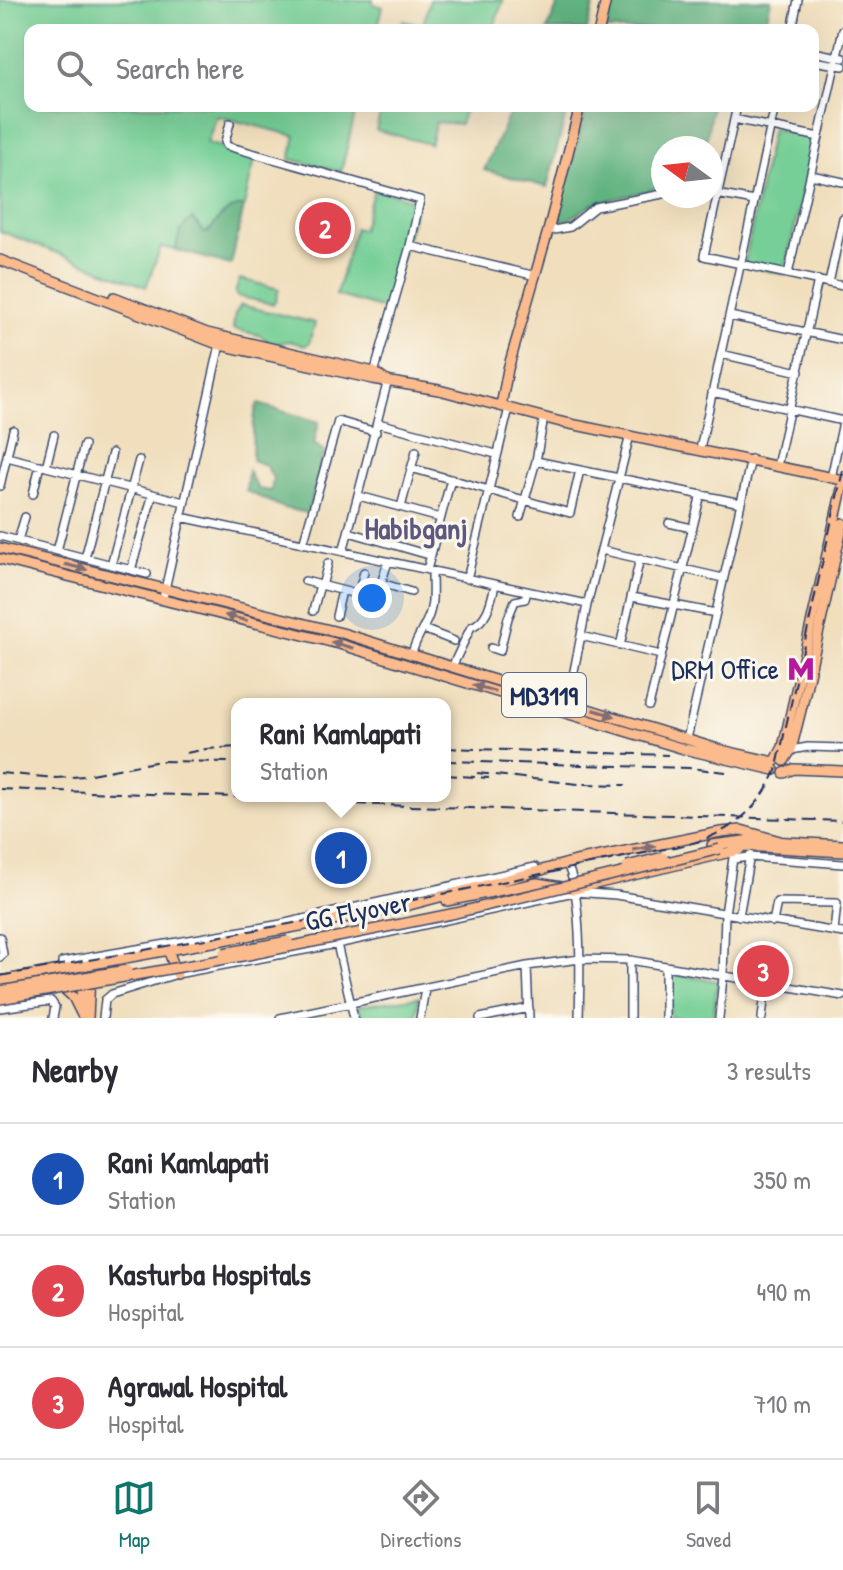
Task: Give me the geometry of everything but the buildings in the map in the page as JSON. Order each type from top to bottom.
[{"type":"main road","points":[[600,24],[606,0]]},
{"type":"main road","points":[[501,406],[508,369],[536,276],[578,112]]},
{"type":"main road","points":[[3,258],[221,341],[544,417],[751,459],[843,482],[780,765]]},
{"type":"main road","points":[[780,765],[791,750],[843,523]]},
{"type":"main road","name":"MD3119","points":[[0,548],[780,765]]},
{"type":"main road","name":"MD3119","points":[[0,559],[342,633],[452,667],[684,749],[780,765],[843,768]]},
{"type":"main road","points":[[0,989],[84,968],[398,908],[568,863],[731,831],[751,832],[780,841],[843,845]]},
{"type":"main road","points":[[716,847],[735,841],[745,850]]},
{"type":"main road","points":[[0,981],[170,955],[537,883],[574,891],[780,841]]},
{"type":"main road","points":[[716,847],[843,852]]},
{"type":"main road","name":"GG Flyover","points":[[0,989],[343,931],[716,847]]},
{"type":"main road","name":"GG Flyover","points":[[0,999],[248,955],[456,913],[716,847]]},
{"type":"main road","points":[[170,955],[177,974]]},
{"type":"main road","points":[[84,1017],[107,966]]},
{"type":"main road","points":[[84,968],[90,1002]]},
{"type":"main road","points":[[84,968],[84,1017]]},
{"type":"main road","points":[[47,977],[73,997],[84,1017]]},
{"type":"street","points":[[793,24],[798,0]]},
{"type":"street","points":[[788,274],[840,61],[843,30]]},
{"type":"street","points":[[819,54],[840,61]]},
{"type":"street","points":[[819,61],[840,61]]},
{"type":"street","points":[[723,160],[736,112]]},
{"type":"street","points":[[700,449],[774,112]]},
{"type":"street","points":[[734,119],[819,137]]},
{"type":"street","points":[[230,123],[225,142],[227,146],[417,197],[420,204],[410,246],[374,376]]},
{"type":"street","points":[[811,175],[843,182]]},
{"type":"street","points":[[548,231],[570,227],[595,207],[651,196]]},
{"type":"street","points":[[723,196],[754,201]]},
{"type":"street","points":[[712,208],[704,256],[843,286]]},
{"type":"street","points":[[829,283],[843,218]]},
{"type":"street","points":[[410,246],[536,276]]},
{"type":"street","points":[[777,466],[818,280]]},
{"type":"street","points":[[730,316],[843,340]]},
{"type":"street","points":[[164,594],[221,341]]},
{"type":"street","points":[[721,354],[799,372]]},
{"type":"street","points":[[343,552],[376,432],[386,380]]},
{"type":"street","points":[[712,392],[843,421],[831,478]]},
{"type":"street","points":[[467,579],[496,454],[501,406]]},
{"type":"street","points":[[520,517],[536,461],[544,417]]},
{"type":"street","points":[[303,544],[338,421],[376,432]]},
{"type":"street","points":[[378,423],[496,454]]},
{"type":"street","points":[[0,486],[13,430]]},
{"type":"street","points":[[33,494],[54,435]]},
{"type":"street","points":[[573,676],[587,604],[630,435]]},
{"type":"street","points":[[57,551],[84,445]]},
{"type":"street","points":[[401,507],[416,451]]},
{"type":"street","points":[[85,558],[112,453]]},
{"type":"street","points":[[7,457],[184,502]]},
{"type":"street","points":[[687,739],[751,459]]},
{"type":"street","points":[[111,565],[132,489],[140,472],[139,460]]},
{"type":"street","points":[[536,461],[741,503]]},
{"type":"street","points":[[411,468],[570,513],[580,470]]},
{"type":"street","points":[[412,654],[415,638],[429,616],[432,601],[429,555],[451,479]]},
{"type":"street","points":[[131,570],[153,494]]},
{"type":"street","points":[[649,706],[701,494]]},
{"type":"street","points":[[359,496],[440,518]]},
{"type":"street","points":[[18,540],[25,517]]},
{"type":"street","points":[[181,517],[587,604]]},
{"type":"street","points":[[669,523],[692,528]]},
{"type":"street","points":[[349,532],[429,555]]},
{"type":"street","points":[[0,536],[147,574]]},
{"type":"street","points":[[601,546],[723,578]]},
{"type":"street","points":[[620,646],[640,558]]},
{"type":"street","points":[[305,581],[376,599],[388,562]]},
{"type":"street","points":[[313,611],[328,563]]},
{"type":"street","points":[[358,595],[364,572]]},
{"type":"street","points":[[381,583],[411,592]]},
{"type":"street","points":[[452,667],[471,627],[484,618],[495,585]]},
{"type":"street","points":[[336,616],[342,591]]},
{"type":"street","points":[[491,648],[500,651],[515,601],[525,599],[527,592]]},
{"type":"street","points":[[632,597],[716,613]]},
{"type":"street","points":[[423,629],[454,641]]},
{"type":"street","points":[[581,636],[661,655]]},
{"type":"street","points":[[791,750],[843,748]]},
{"type":"street","points":[[745,850],[843,864]]},
{"type":"street","points":[[719,1018],[725,914],[745,850]]},
{"type":"street","points":[[739,916],[745,850]]},
{"type":"street","points":[[63,969],[62,962],[281,924],[485,881],[558,862],[568,863],[574,891],[581,959],[579,1018]]},
{"type":"street","points":[[90,1002],[105,1000],[112,994],[177,974],[337,944],[574,891],[843,933]]},
{"type":"street","points":[[773,922],[777,902],[837,903],[834,931]]},
{"type":"street","points":[[0,937],[3,954],[0,957]]},
{"type":"street","points":[[337,944],[354,1018]]},
{"type":"street","points":[[280,1018],[527,966],[581,959],[630,960],[843,996]]},
{"type":"street","points":[[630,960],[630,1018]]},
{"type":"street","points":[[527,966],[529,1018]]},
{"type":"street","points":[[665,967],[665,1018]]},
{"type":"street","points":[[762,1018],[766,983]]},
{"type":"street","points":[[420,1018],[425,989]]},
{"type":"street","points":[[103,1018],[105,1000]]},
{"type":"street","points":[[0,1008],[51,1001],[55,1007],[53,1018]]},
{"type":"street","points":[[480,1018],[529,1008]]},
{"type":"green space","points":[[0,0],[373,0],[373,4],[383,7],[379,24],[24,24],[24,112],[356,112],[341,172],[290,159],[296,136],[217,116],[207,143],[254,156],[255,159],[244,206],[225,213],[204,233],[197,223],[178,237],[176,250],[161,247],[146,287],[0,231]]},
{"type":"green space","points":[[430,0],[503,0],[495,24],[423,24]]},
{"type":"green space","points":[[560,0],[595,0],[589,24],[550,24]]},
{"type":"green space","points":[[614,0],[771,0],[768,24],[608,24]]},
{"type":"green space","points":[[380,112],[464,112],[460,124],[436,122],[430,144],[376,130]]},
{"type":"green space","points":[[510,112],[566,112],[547,187],[484,170]]},
{"type":"green space","points":[[585,112],[711,112],[707,136],[651,136],[651,190],[593,204],[568,220],[557,220]]},
{"type":"green space","points":[[772,128],[815,138],[784,274],[744,266]]},
{"type":"green space","points":[[374,189],[411,199],[415,209],[387,310],[336,295],[355,228],[362,230]]},
{"type":"green space","points":[[244,206],[231,265],[176,250],[180,232],[193,219],[203,233],[209,232],[227,211]]},
{"type":"green space","points":[[240,279],[279,289],[275,302],[272,304],[237,296],[235,293]]},
{"type":"green space","points":[[241,305],[315,323],[309,343],[305,346],[290,341],[272,344],[259,335],[233,329],[235,314]]},
{"type":"green space","points":[[258,404],[319,422],[314,444],[325,451],[308,513],[284,508],[246,491],[248,471],[258,489],[271,491],[273,478],[266,465],[252,460]]},
{"type":"green space","points":[[670,974],[718,981],[713,1018],[670,1018]]},
{"type":"green space","points":[[419,997],[416,1018],[361,1018],[358,1006]]},
{"type":"railway","points":[[0,976],[344,914],[689,844],[730,826],[752,808],[776,771],[843,470]]},
{"type":"railway","points":[[186,753],[231,747]]},
{"type":"railway","points":[[451,748],[668,755]]},
{"type":"railway","points":[[91,774],[160,761],[231,762]]},
{"type":"railway","points":[[451,761],[689,768],[726,772]]},
{"type":"railway","points":[[0,773],[56,778],[85,776]]},
{"type":"railway","points":[[477,773],[579,784],[626,785]]},
{"type":"railway","points":[[451,775],[489,778]]},
{"type":"railway","points":[[0,789],[231,797]]},
{"type":"railway","points":[[355,804],[843,821]]},
{"type":"place","name":"Kasturba Hospitals","points":[[325,228]]},
{"type":"place","name":"DRM Office","points":[[801,669]]},
{"type":"place","name":"Rani Kamlapati","points":[[341,858]]},
{"type":"place","name":"Agrawal Hospital","points":[[763,971]]},
{"type":"district","name":"Habibganj","points":[[416,528]]}]
